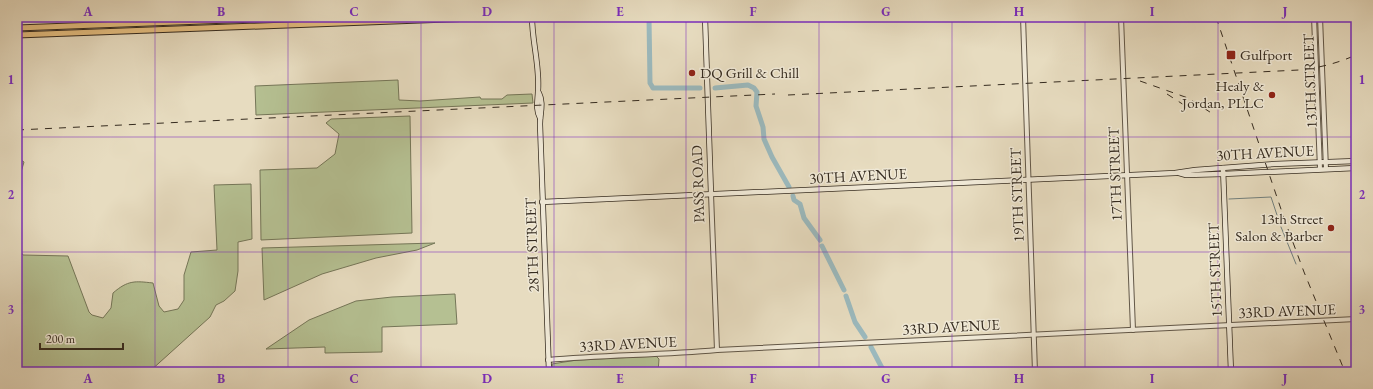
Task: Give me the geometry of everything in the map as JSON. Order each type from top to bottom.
[{"type":"main road","points":[[17,28],[201,19],[312,17]]},
{"type":"main road","points":[[17,35],[500,17]]},
{"type":"main road","name":"28TH STREET","points":[[532,17],[533,42],[537,67],[537,113],[540,118],[549,372]]},
{"type":"main road","name":"PASS ROAD","points":[[705,17],[711,194]]},
{"type":"main road","points":[[31,27],[31,35]]},
{"type":"main road","name":"30TH AVENUE","points":[[542,202],[1175,173],[1223,168],[1356,161]]},
{"type":"main road","name":"15TH STREET","points":[[1223,168],[1231,372]]},
{"type":"main road","name":"30TH AVENUE","points":[[1175,173],[1186,175],[1223,174],[1356,168]]},
{"type":"street","name":"19TH STREET","points":[[1023,17],[1035,372]]},
{"type":"street","name":"17TH STREET","points":[[1121,17],[1133,330]]},
{"type":"street","name":"13TH STREET","points":[[1314,17],[1320,169]]},
{"type":"street","name":"13TH STREET","points":[[1320,17],[1326,169]]},
{"type":"street","points":[[201,19],[201,29]]},
{"type":"street","name":"PASS ROAD","points":[[711,194],[717,350]]},
{"type":"street","name":"33RD AVENUE","points":[[548,360],[717,350],[1356,320]]},
{"type":"green space","points":[[398,80],[399,100],[420,101],[480,97],[481,99],[502,99],[507,95],[532,94],[533,103],[256,115],[255,86]]},
{"type":"green space","points":[[410,116],[412,233],[261,240],[260,170],[317,168],[335,154],[339,134],[326,123],[331,119]]},
{"type":"green space","points":[[17,157],[24,162],[19,179],[17,196]]},
{"type":"green space","points":[[251,184],[252,239],[238,242],[238,271],[235,291],[224,301],[216,305],[210,317],[149,372],[17,372],[17,247],[23,255],[68,256],[89,312],[92,315],[103,318],[111,308],[113,293],[132,282],[153,283],[159,306],[164,312],[178,309],[184,300],[184,275],[191,252],[217,250],[214,185]]},
{"type":"green space","points":[[435,243],[417,250],[376,258],[322,274],[264,300],[262,248]]},
{"type":"green space","points":[[455,294],[457,324],[382,327],[382,352],[325,353],[325,347],[266,349],[309,320],[356,301],[392,297]]},
{"type":"green space","points":[[656,356],[659,359],[658,372],[553,372],[552,364],[577,360]]},
{"type":"waterway","points":[[649,18],[650,83],[653,88],[700,88]]},
{"type":"waterway","points":[[715,88],[748,85],[754,88],[757,92],[756,106],[763,127],[764,139],[772,157],[789,187]]},
{"type":"waterway","points":[[793,196],[794,200],[800,204],[804,218],[820,240]]},
{"type":"waterway","points":[[1229,199],[1271,197],[1277,215]]},
{"type":"waterway","points":[[1281,227],[1296,264]]},
{"type":"waterway","points":[[822,246],[844,290]]},
{"type":"waterway","points":[[846,296],[855,322],[865,337]]},
{"type":"waterway","points":[[871,347],[882,368],[888,372]]},
{"type":"railway","points":[[1216,17],[1285,221],[1345,372]]},
{"type":"railway","points":[[788,95],[1299,70],[1328,65],[1356,55]]},
{"type":"railway","points":[[1140,81],[1188,98],[1213,114]]},
{"type":"railway","points":[[17,130],[775,94]]},
{"type":"railway","points":[[1167,94],[1184,105]]},
{"type":"place","name":"Gulfport","points":[[1231,55]]},
{"type":"place","name":"DQ Grill & Chill","points":[[692,73]]},
{"type":"place","name":"Healy & Jordan, PLLC","points":[[1272,95]]},
{"type":"place","name":"13th Street Salon & Barber","points":[[1331,228]]}]
